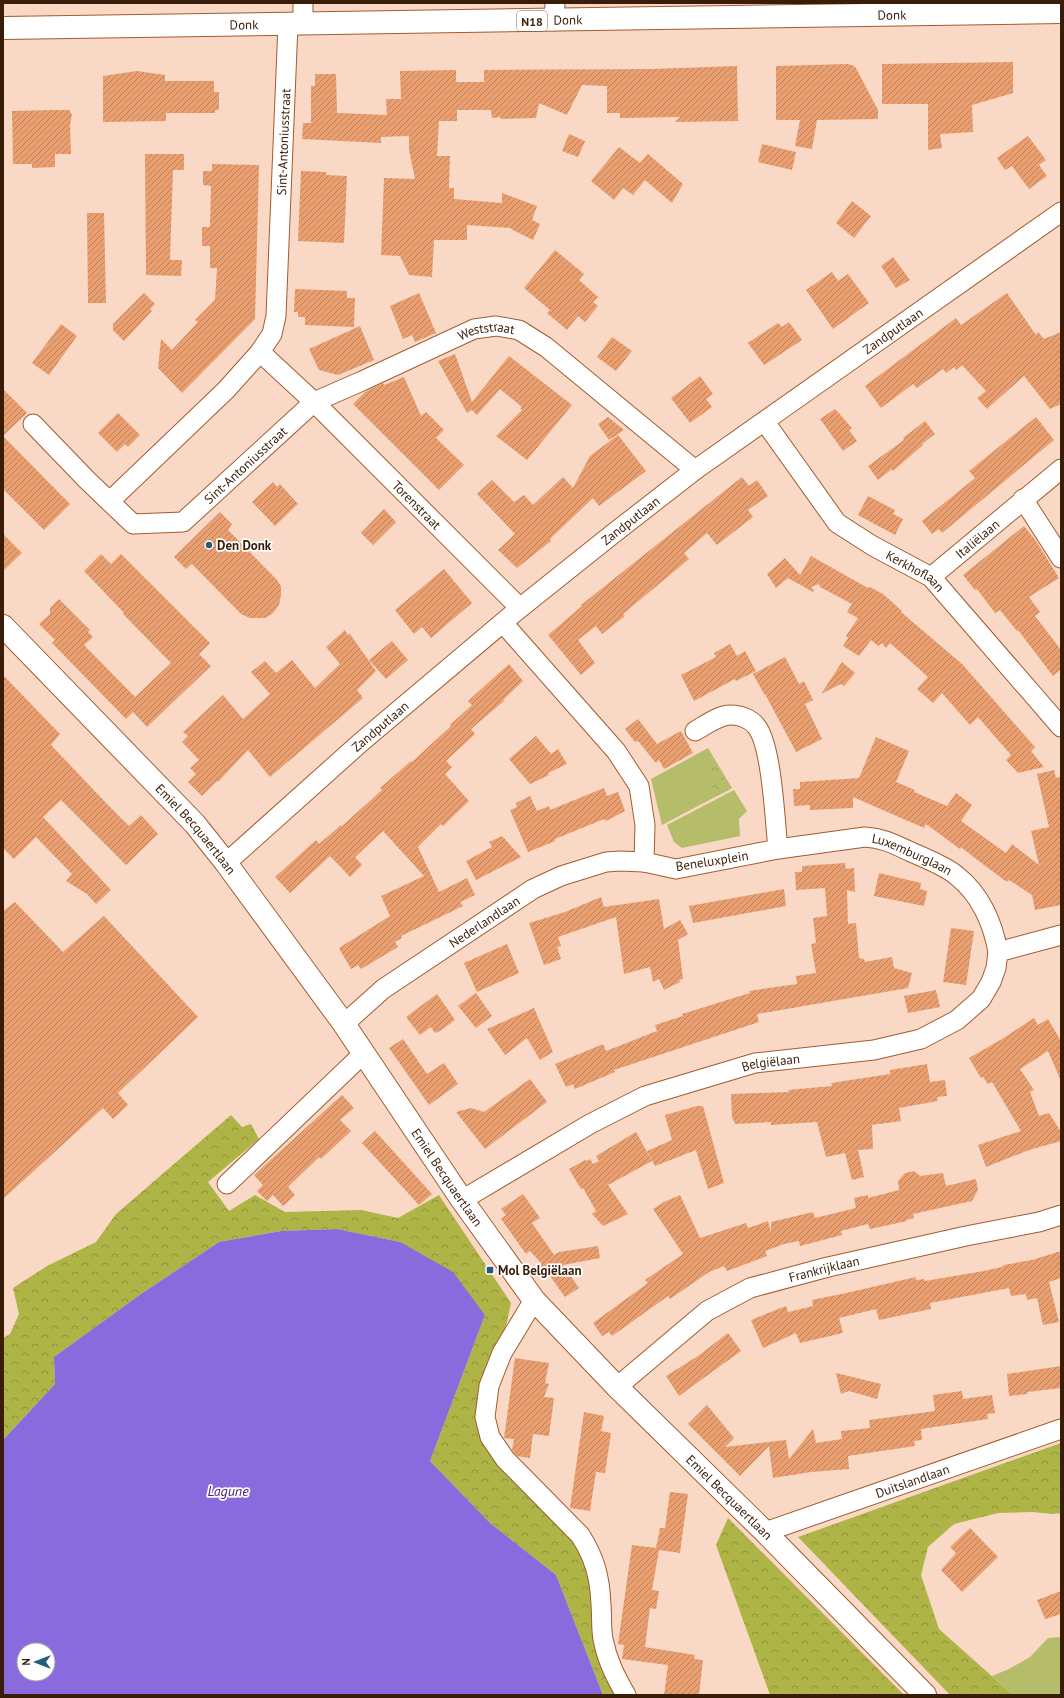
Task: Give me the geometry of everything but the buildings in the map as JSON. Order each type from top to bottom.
[{"type":"street","name":"Donk","points":[[3,28],[298,17],[555,12],[1061,12]]},
{"type":"street","name":"Sint-Antoniusstraat","points":[[110,501],[226,390],[260,352],[272,334],[276,316],[298,17]]},
{"type":"street","name":"Zandputlaan","points":[[226,863],[360,743],[520,608],[695,470],[1061,212]]},
{"type":"street","name":"Weststraat","points":[[314,402],[474,329],[496,326],[519,330],[546,347],[695,470]]},
{"type":"street","points":[[260,352],[314,402]]},
{"type":"street","name":"Sint-Antoniusstraat","points":[[33,424],[87,480],[133,524],[183,522],[314,402]]},
{"type":"street","name":"Torenstraat","points":[[314,402],[520,608]]},
{"type":"street","name":"Kerkhoflaan","points":[[765,422],[837,523],[873,546],[931,577],[1061,727]]},
{"type":"street","name":"Italiëlaan","points":[[931,577],[1023,499],[1061,469]]},
{"type":"street","points":[[1023,499],[1061,558]]},
{"type":"street","points":[[503,623],[616,751],[639,786],[645,825],[644,862]]},
{"type":"street","name":"Emiel Becquaertlaan","points":[[3,626],[195,824],[226,863],[344,1024],[462,1200],[534,1300],[617,1387],[764,1532],[925,1695]]},
{"type":"street","points":[[695,731],[717,718],[731,715],[745,718],[756,726],[762,738],[769,763],[778,849]]},
{"type":"street","name":"Luxemburglaan","points":[[778,849],[865,837],[879,838],[918,855],[956,875],[973,892],[995,935],[998,952]]},
{"type":"street","name":"Beneluxplein","points":[[644,862],[676,869],[778,849]]},
{"type":"street","name":"Nederlandlaan","points":[[344,1024],[383,989],[533,889],[561,876],[606,862],[620,860],[644,862]]},
{"type":"street","points":[[998,952],[1061,935]]},
{"type":"street","name":"Belgiëlaan","points":[[462,1200],[590,1124],[645,1096],[755,1063],[874,1050],[921,1039],[957,1020],[981,999],[991,982],[996,968],[998,952]]},
{"type":"street","points":[[227,1184],[363,1054]]},
{"type":"street","name":"Frankrijklaan","points":[[617,1387],[707,1311],[750,1288],[828,1267],[966,1236],[1039,1222],[1061,1215]]},
{"type":"street","points":[[534,1300],[502,1353],[488,1386],[486,1417],[490,1437],[505,1459],[580,1535],[594,1558],[600,1588],[602,1637],[610,1667],[626,1695]]},
{"type":"street","name":"Duitslandlaan","points":[[764,1532],[1061,1428]]},
{"type":"green space","points":[[708,748],[732,788],[662,825],[651,779]]},
{"type":"green space","points":[[716,764],[729,790],[717,796],[704,770]]},
{"type":"green space","points":[[734,790],[747,811],[739,819],[740,836],[682,848],[674,842],[667,825]]},
{"type":"green space","points":[[231,1115],[242,1127],[251,1124],[259,1139],[208,1182],[229,1211],[255,1195],[285,1212],[361,1210],[398,1218],[439,1195],[511,1303],[484,1429],[590,1562],[622,1695],[603,1695],[556,1575],[490,1523],[430,1461],[485,1315],[400,1242],[337,1229],[281,1231],[219,1242],[141,1294],[54,1357],[55,1384],[3,1440],[3,1338],[10,1334],[19,1314],[13,1288],[47,1266],[96,1242],[116,1214]]},
{"type":"green space","points":[[1061,1443],[1061,1513],[998,1513],[954,1524],[928,1547],[921,1575],[939,1629],[1013,1695],[950,1695],[798,1537]]},
{"type":"green space","points":[[728,1518],[904,1695],[770,1695],[716,1545]]},
{"type":"green space","points":[[1061,1637],[1061,1695],[1013,1695],[992,1676],[1009,1669],[1030,1657],[1048,1638]]},
{"type":"water","name":"Lagune","points":[[337,1229],[400,1242],[453,1272],[485,1315],[430,1461],[490,1523],[556,1575],[603,1695],[3,1695],[3,1440],[55,1384],[54,1357],[141,1294],[219,1242],[281,1231]]},
{"type":"place","name":"Den Donk","points":[[209,545]]},
{"type":"place","name":"Mol Belgiëlaan","points":[[490,1270]]}]
